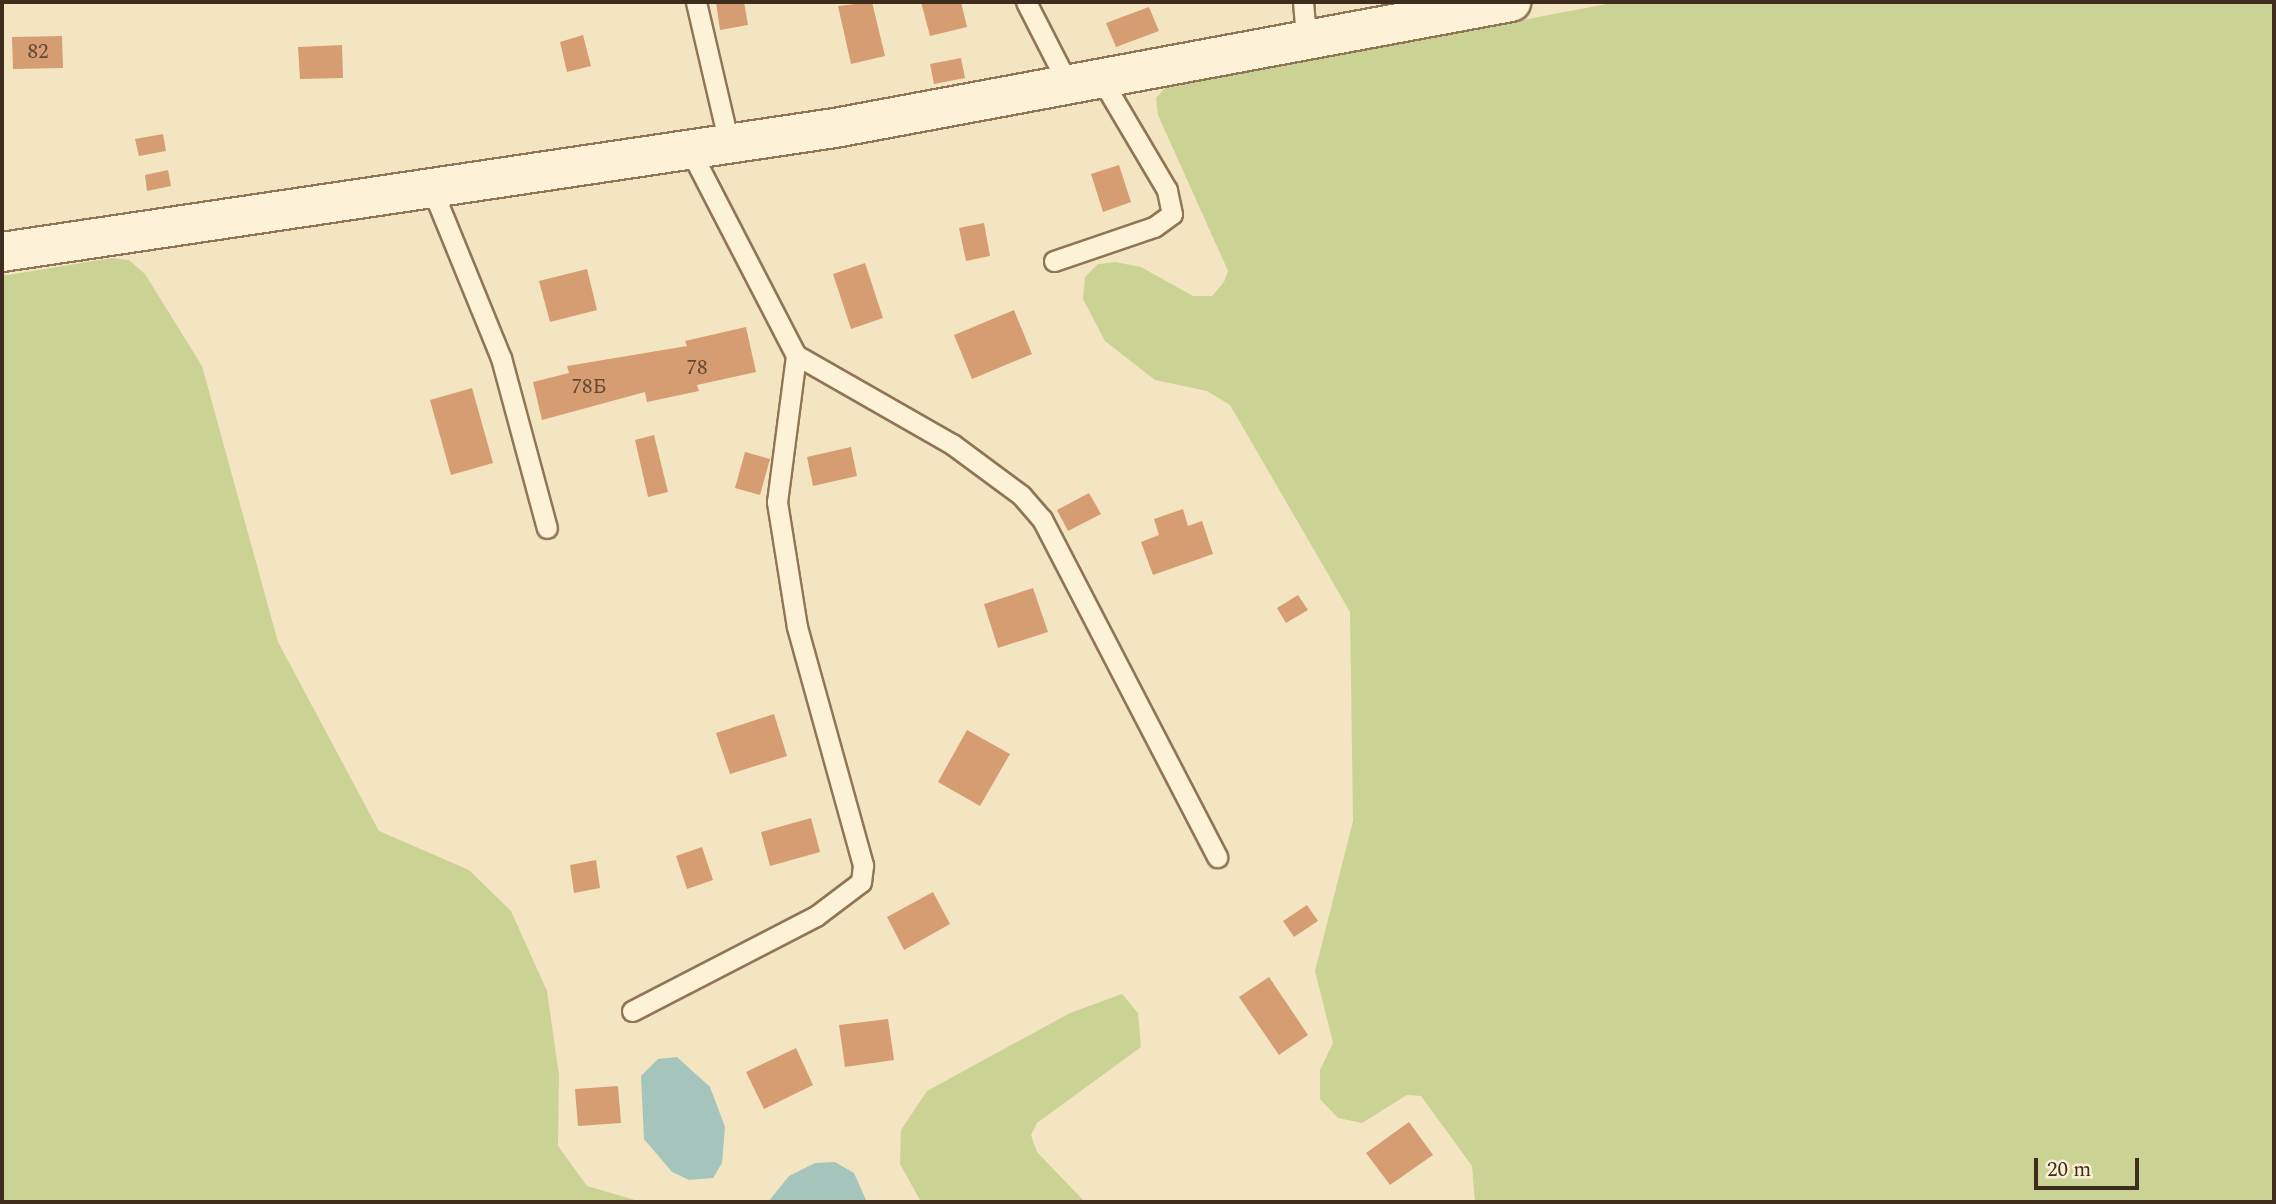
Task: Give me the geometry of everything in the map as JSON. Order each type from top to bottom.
[{"type":"street","points":[[2,252],[729,144],[1086,83],[1511,2]]},
{"type":"lane","points":[[696,2],[729,144]]},
{"type":"lane","points":[[1026,2],[1167,190],[1172,214],[1154,228],[1054,261]]},
{"type":"lane","points":[[1303,2],[1306,40]]},
{"type":"lane","points":[[690,150],[796,355],[953,444],[1021,495],[1042,519],[1217,856]]},
{"type":"lane","points":[[432,189],[501,358],[547,528]]},
{"type":"lane","points":[[632,1011],[816,916],[853,894],[861,881],[860,854],[800,640],[777,502],[796,355]]},
{"type":"green space","points":[[1617,2],[2274,2],[2274,1202],[1475,1202],[1472,1166],[1421,1096],[1407,1095],[1362,1123],[1338,1118],[1320,1099],[1320,1070],[1333,1043],[1315,971],[1353,821],[1350,612],[1230,405],[1207,391],[1155,380],[1105,341],[1083,299],[1085,277],[1098,264],[1115,262],[1141,267],[1193,296],[1212,296],[1224,282],[1228,271],[1158,115],[1156,98],[1165,88]]},
{"type":"green space","points":[[112,258],[129,260],[145,274],[202,366],[278,642],[379,831],[469,870],[511,911],[547,991],[559,1075],[558,1146],[587,1186],[642,1202],[2,1202],[2,276]]},
{"type":"green space","points":[[1122,994],[1138,1013],[1141,1047],[1037,1123],[1031,1135],[1037,1152],[1085,1202],[921,1202],[900,1164],[901,1130],[927,1091],[1070,1013]]},
{"type":"water","points":[[677,1057],[710,1087],[725,1127],[722,1163],[713,1178],[689,1180],[672,1172],[644,1139],[641,1076],[658,1059]]},
{"type":"water","points":[[835,1162],[854,1173],[867,1202],[768,1202],[789,1176],[815,1163]]},
{"type":"building","points":[[716,2],[744,2],[748,25],[720,30]]},
{"type":"building","points":[[872,2],[885,56],[851,64],[838,6]]},
{"type":"building","points":[[921,2],[961,2],[967,27],[930,36]]},
{"type":"building","points":[[1149,7],[1159,31],[1116,47],[1106,23]]},
{"type":"building","points":[[583,35],[591,66],[567,72],[560,42]]},
{"type":"building","points":[[62,36],[63,68],[13,69],[12,37]]},
{"type":"building","points":[[342,45],[343,78],[300,79],[298,47]]},
{"type":"building","points":[[961,58],[965,78],[934,84],[930,64]]},
{"type":"building","points":[[163,134],[166,151],[139,156],[135,139]]},
{"type":"building","points":[[1119,165],[1131,202],[1103,212],[1091,174]]},
{"type":"building","points":[[168,170],[171,186],[147,191],[145,175]]},
{"type":"building","points":[[984,223],[990,256],[966,261],[959,228]]},
{"type":"building","points":[[865,263],[883,318],[851,329],[833,274]]},
{"type":"building","points":[[587,269],[597,310],[550,322],[539,281]]},
{"type":"building","points":[[1014,310],[1032,354],[972,379],[954,335]]},
{"type":"building","points":[[746,327],[756,372],[697,385],[699,391],[647,402],[645,392],[542,420],[533,382],[569,373],[567,366],[687,346],[685,341]]},
{"type":"building","points":[[472,388],[493,463],[451,475],[430,400]]},
{"type":"building","points":[[654,435],[668,492],[648,497],[635,440]]},
{"type":"building","points":[[851,447],[857,476],[813,486],[807,457]]},
{"type":"building","points":[[745,452],[770,459],[760,495],[735,488]]},
{"type":"building","points":[[1089,493],[1101,514],[1068,531],[1057,510]]},
{"type":"building","points":[[1183,509],[1188,526],[1202,521],[1213,554],[1153,575],[1141,542],[1159,535],[1154,519]]},
{"type":"building","points":[[1033,588],[1048,632],[998,648],[984,604]]},
{"type":"building","points":[[1298,595],[1308,610],[1286,623],[1277,608]]},
{"type":"building","points":[[774,714],[787,756],[730,774],[716,733]]},
{"type":"building","points":[[967,730],[1010,754],[980,806],[938,782]]},
{"type":"building","points":[[811,818],[820,852],[770,866],[761,832]]},
{"type":"building","points":[[702,847],[713,880],[687,889],[676,856]]},
{"type":"building","points":[[596,860],[600,888],[574,893],[570,865]]},
{"type":"building","points":[[933,892],[950,924],[904,950],[887,917]]},
{"type":"building","points":[[1307,905],[1318,921],[1294,937],[1283,921]]},
{"type":"building","points":[[1269,977],[1308,1035],[1279,1055],[1239,997]]},
{"type":"building","points":[[888,1019],[894,1060],[845,1067],[839,1025]]},
{"type":"building","points":[[796,1048],[813,1085],[764,1109],[746,1072]]},
{"type":"building","points":[[618,1086],[621,1123],[578,1126],[575,1089]]},
{"type":"building","points":[[1409,1122],[1433,1155],[1390,1185],[1366,1153]]}]
